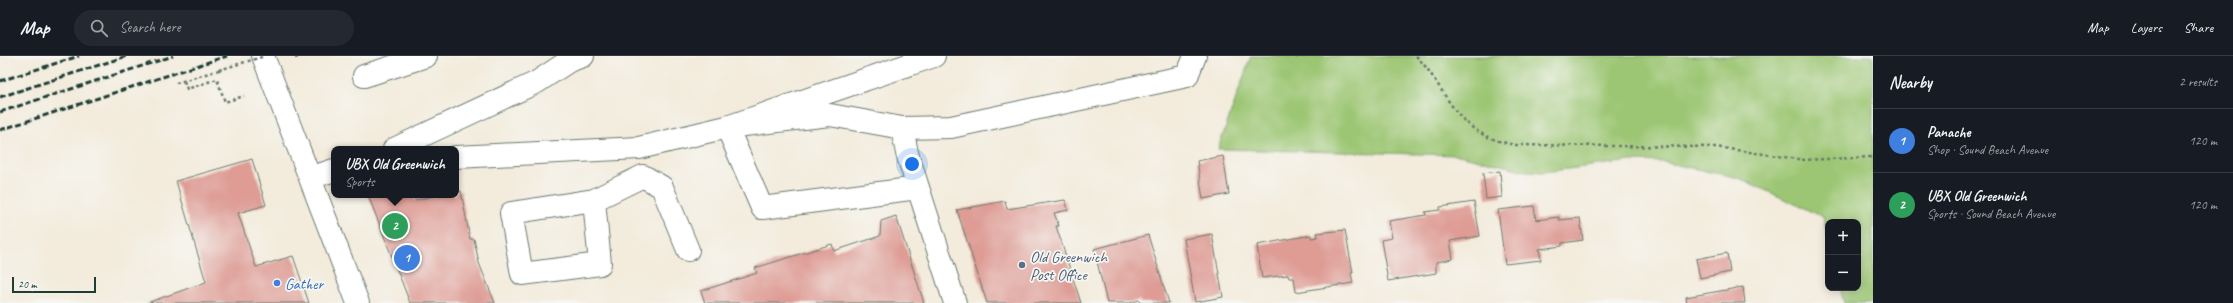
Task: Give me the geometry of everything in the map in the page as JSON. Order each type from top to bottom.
[{"type":"street","points":[[264,56],[358,303]]},
{"type":"street","points":[[364,76],[426,56]]},
{"type":"street","points":[[459,157],[639,148],[727,127],[934,56]]},
{"type":"street","points":[[727,127],[830,115],[902,128],[951,127],[1188,76],[1195,56]]},
{"type":"street","points":[[400,146],[537,82],[573,58]]},
{"type":"street","points":[[727,127],[762,208],[918,188]]},
{"type":"street","points":[[902,128],[918,188],[955,303]]},
{"type":"street","points":[[639,148],[643,176],[662,188],[688,250]]},
{"type":"street","points":[[310,178],[331,171]]},
{"type":"street","points":[[594,200],[600,264],[522,274],[511,213],[594,200],[643,176]]},
{"type":"path","points":[[176,83],[264,56]]},
{"type":"path","points":[[295,58],[301,56]]},
{"type":"path","points":[[1296,57],[1309,56]]},
{"type":"path","points":[[1416,56],[1426,66],[1454,107],[1472,128],[1494,140],[1515,145],[1715,147],[1805,160],[1873,157]]},
{"type":"path","points":[[184,81],[187,89],[217,79],[225,102],[244,96]]},
{"type":"green space","points":[[1251,56],[1873,56],[1873,303],[1844,303],[1841,291],[1861,291],[1861,219],[1825,219],[1825,225],[1823,217],[1739,178],[1663,162],[1631,161],[1544,172],[1526,171],[1459,155],[1218,149]]},
{"type":"building","points":[[1223,156],[1229,194],[1203,199],[1197,161]]},
{"type":"building","points":[[252,159],[266,205],[238,213],[256,267],[293,256],[309,303],[147,303],[206,282],[176,181]]},
{"type":"building","points":[[1500,171],[1502,197],[1486,199],[1483,173]]},
{"type":"building","points":[[459,191],[461,191],[470,239],[474,239],[479,263],[495,303],[410,303],[369,198],[415,198],[415,200],[425,198],[459,198]]},
{"type":"building","name":"Old Greenwich Post Office","points":[[1065,200],[1068,210],[1054,213],[1059,226],[1056,226],[1081,303],[987,303],[957,210],[1005,201],[1007,209]]},
{"type":"building","points":[[1474,202],[1480,236],[1450,241],[1453,259],[1436,262],[1436,273],[1388,281],[1381,240],[1392,238],[1389,221],[1426,215],[1425,212],[1440,210],[1440,207]]},
{"type":"building","points":[[1534,206],[1536,220],[1559,217],[1559,220],[1580,218],[1583,240],[1562,243],[1562,246],[1539,249],[1541,260],[1505,264],[1498,210]]},
{"type":"building","points":[[896,216],[924,303],[705,303],[701,291],[757,273],[755,268],[832,244],[834,251],[880,236],[881,221]]},
{"type":"building","points":[[1345,230],[1353,273],[1351,273],[1353,283],[1296,292],[1294,278],[1289,278],[1288,275],[1262,278],[1257,245],[1311,235],[1311,238],[1318,237],[1317,233]]},
{"type":"building","points":[[1212,234],[1223,297],[1195,302],[1184,239]]},
{"type":"building","points":[[1148,235],[1169,303],[1140,303],[1139,300],[1130,303],[1107,303],[1094,249]]},
{"type":"building","points":[[1727,253],[1730,272],[1700,278],[1696,259]]},
{"type":"building","points":[[1743,287],[1745,303],[1687,303],[1686,297]]},
{"type":"railway","points":[[0,81],[79,56]]},
{"type":"railway","points":[[0,97],[127,56]]},
{"type":"railway","points":[[0,112],[173,56]]},
{"type":"railway","points":[[0,130],[227,56]]},
{"type":"place","name":"UBX Old Greenwich","points":[[395,226]]},
{"type":"place","name":"Panache","points":[[407,258]]},
{"type":"place","name":"Old Greenwich Post Office","points":[[1022,265]]},
{"type":"place","name":"Gather","points":[[277,283]]}]
